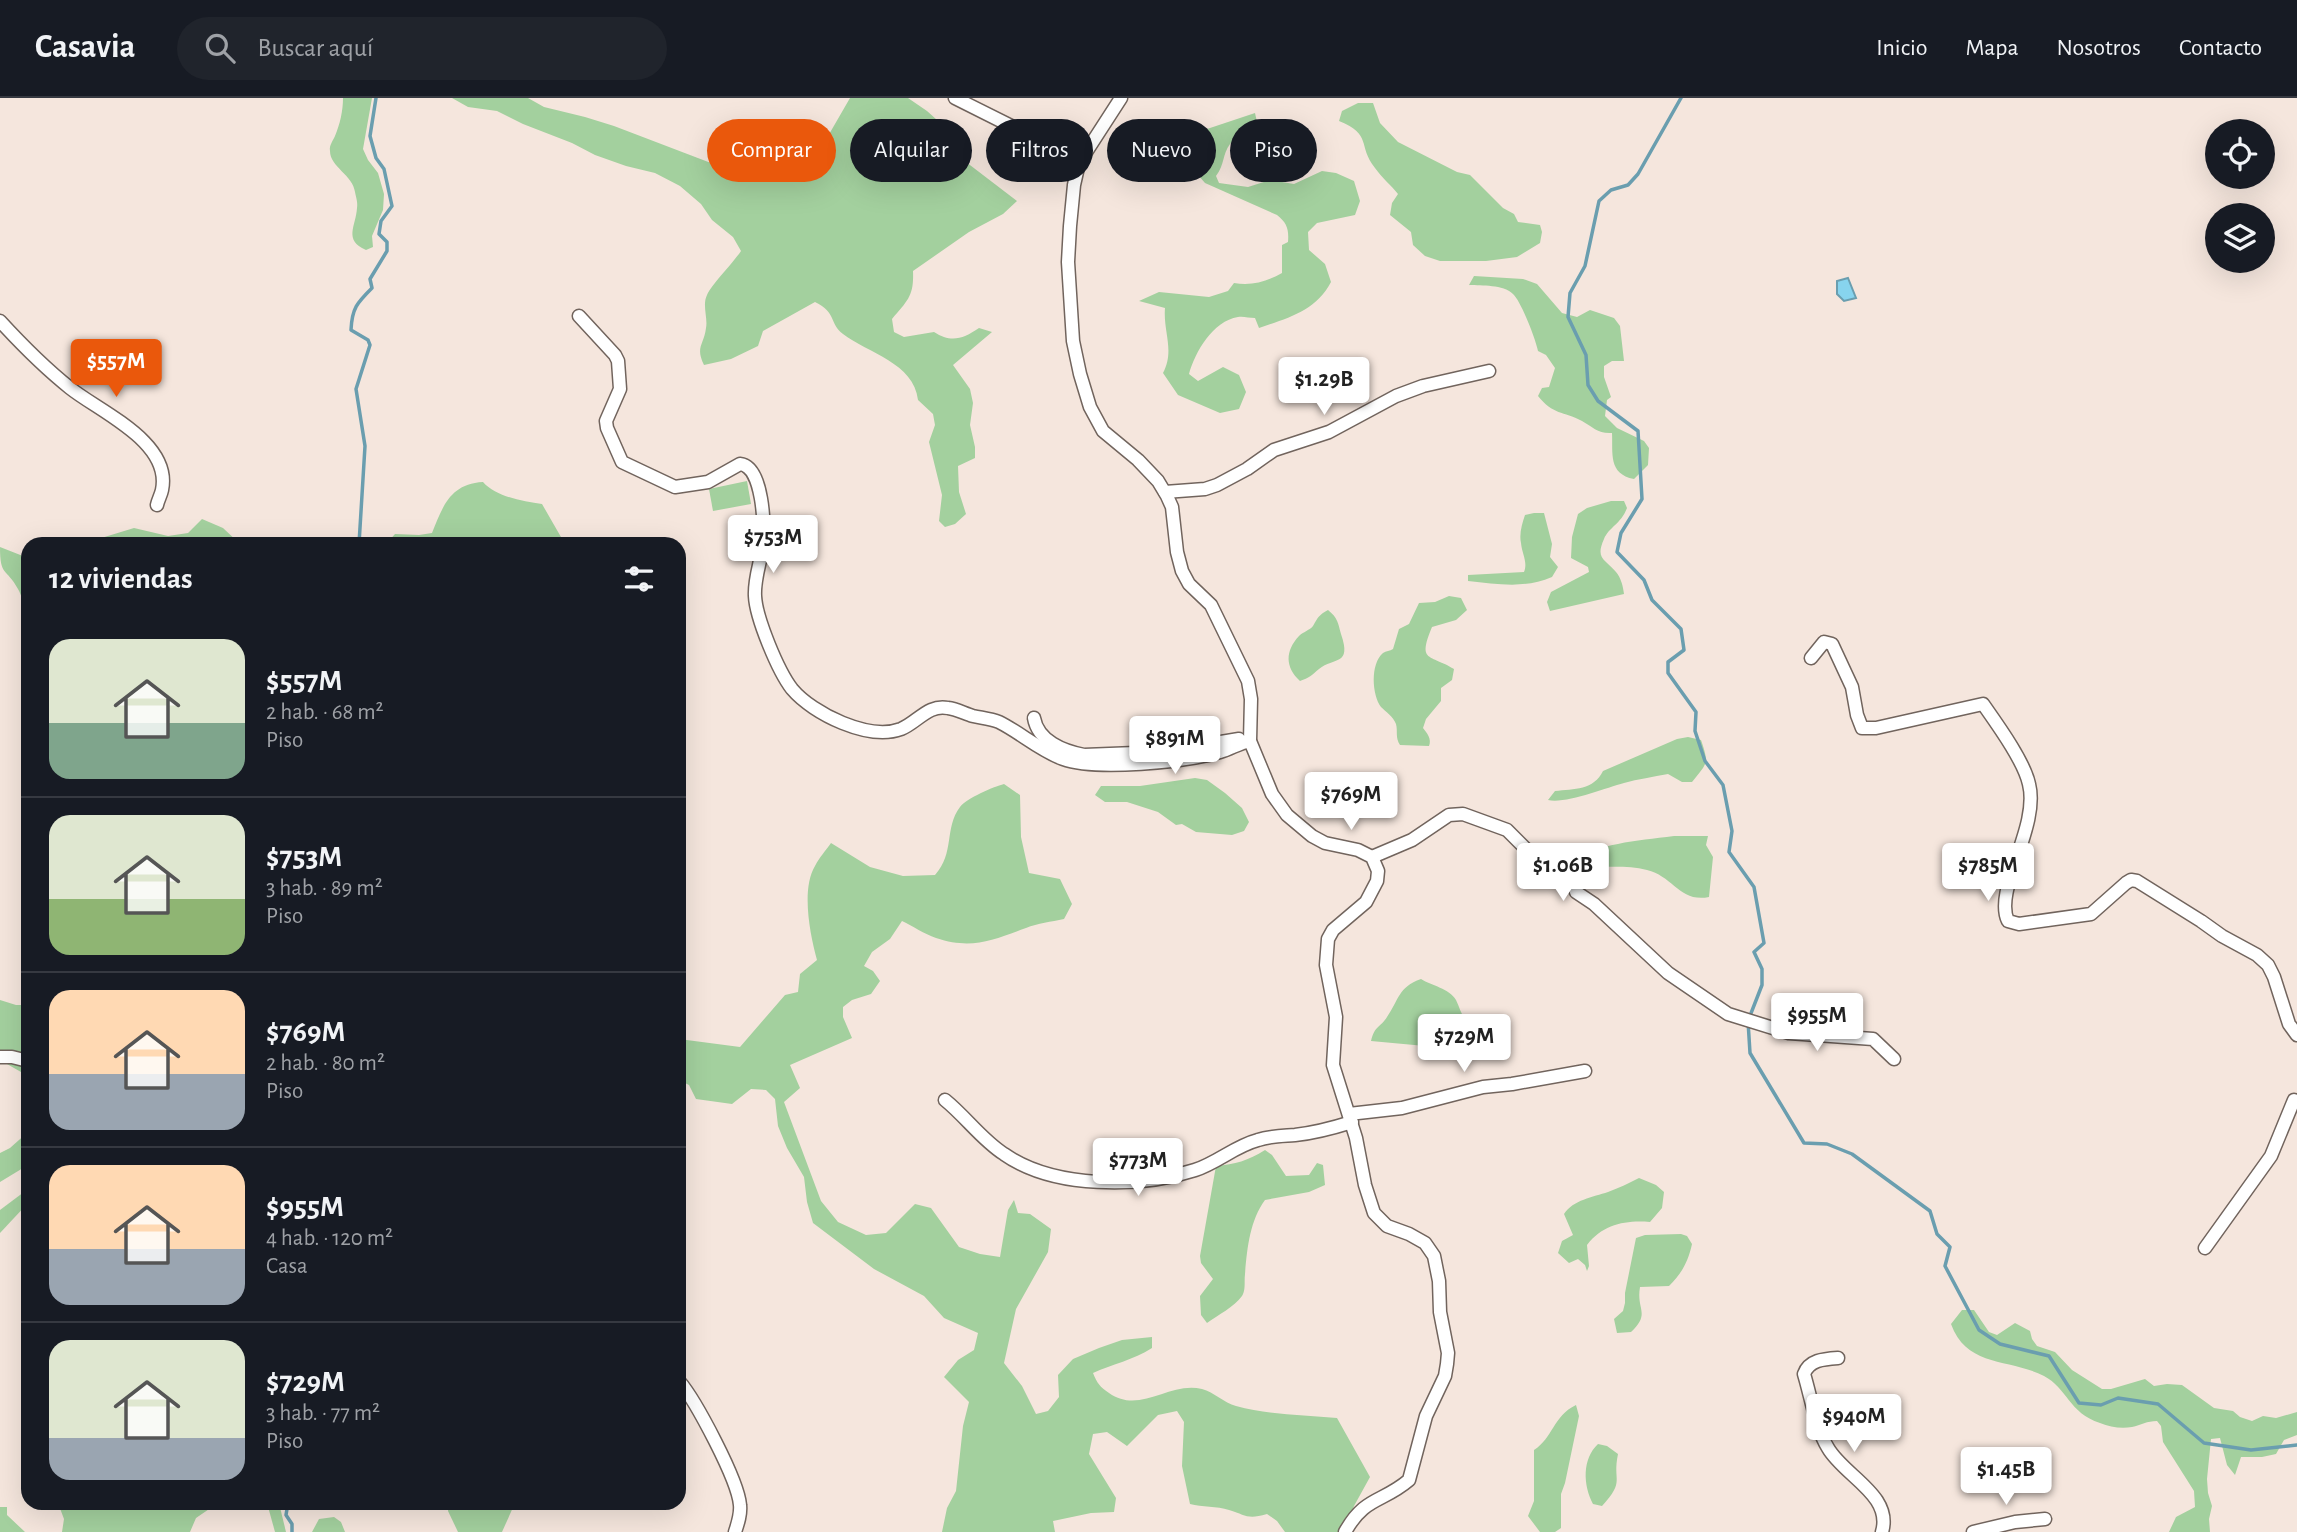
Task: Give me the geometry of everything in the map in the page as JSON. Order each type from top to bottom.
[{"type":"street","points":[[955,98],[997,119]]},
{"type":"street","points":[[1093,141],[1121,98]]},
{"type":"street","points":[[1075,182],[1068,262],[1073,341],[1090,407],[1103,432],[1138,460],[1166,492],[1172,507],[1182,571],[1189,584],[1211,605],[1248,681],[1251,699],[1250,739],[1272,794],[1287,815],[1301,829],[1325,843],[1372,856],[1412,840],[1449,815],[1471,816],[1507,830],[1533,856],[1573,880],[1576,892],[1594,904],[1668,973],[1728,1014],[1804,1036],[1873,1039],[1894,1059]]},
{"type":"street","points":[[579,316],[618,361],[620,389],[606,421],[622,462],[675,487],[708,482],[740,464],[750,467],[755,473],[764,534],[755,582],[755,598],[785,679],[800,697],[812,706],[855,728],[878,732],[899,730],[933,708],[950,708],[1001,723],[1038,748],[1080,764],[1127,764],[1186,758],[1219,752],[1250,739]]},
{"type":"street","points":[[0,321],[71,388],[138,434],[161,469],[162,492],[157,505]]},
{"type":"street","points":[[1166,492],[1205,489],[1217,485],[1247,470],[1274,450],[1329,432],[1396,396],[1423,386],[1489,371]]},
{"type":"street","points":[[1811,658],[1824,642],[1832,644],[1852,687],[1862,728],[1983,704],[2019,760],[2031,793],[2030,815],[2004,904],[2008,921],[2019,924],[2091,914],[2126,883],[2137,881],[2268,965],[2289,1024],[2297,1035]]},
{"type":"street","points":[[1034,718],[1039,731],[1049,741],[1073,753],[1084,755],[1161,752],[1250,739]]},
{"type":"street","points":[[1345,1532],[1356,1514],[1368,1503],[1401,1487],[1409,1480],[1426,1416],[1445,1376],[1448,1353],[1434,1256],[1425,1242],[1387,1226],[1374,1213],[1350,1118],[1333,1065],[1336,1017],[1328,978],[1328,939],[1333,930],[1358,911],[1372,892],[1378,871],[1372,856]]},
{"type":"street","points":[[0,1057],[21,1059]]},
{"type":"street","points":[[945,1100],[988,1142],[1029,1168],[1071,1178],[1129,1182],[1170,1178],[1198,1169],[1242,1145],[1260,1139],[1317,1132],[1350,1118],[1394,1110],[1475,1088],[1585,1071]]},
{"type":"street","points":[[2205,1248],[2272,1156],[2296,1095]]},
{"type":"street","points":[[1838,1358],[1815,1362],[1807,1367],[1804,1374],[1828,1450],[1882,1507],[1882,1532]]},
{"type":"street","points":[[686,1392],[699,1412],[737,1492],[740,1508],[735,1532]]},
{"type":"street","points":[[1973,1532],[2015,1522],[2045,1519]]},
{"type":"green space","points":[[343,98],[372,98],[363,149],[378,173],[384,194],[383,210],[372,236],[373,247],[366,250],[355,242],[353,237],[357,200],[353,186],[334,162],[330,151],[340,122]]},
{"type":"green space","points":[[452,98],[528,98],[544,107],[614,126],[707,161],[707,182],[836,182],[836,122],[850,98],[908,98],[927,111],[936,119],[850,119],[850,182],[972,182],[972,167],[986,177],[986,182],[992,182],[1017,201],[1003,214],[969,232],[913,271],[909,297],[892,319],[894,332],[904,337],[934,332],[946,338],[957,338],[979,328],[992,332],[953,365],[970,389],[973,403],[970,425],[975,458],[958,466],[959,492],[966,514],[955,524],[945,527],[939,521],[942,495],[929,442],[935,425],[933,414],[918,400],[915,387],[908,377],[888,360],[843,334],[827,310],[815,302],[763,331],[758,346],[731,359],[704,365],[700,350],[706,328],[707,295],[741,251],[733,237],[712,220],[701,204],[680,186],[655,173],[595,155],[497,111],[468,107]]},
{"type":"green space","points":[[1358,103],[1373,103],[1380,123],[1398,142],[1457,172],[1470,175],[1503,208],[1514,214],[1518,222],[1540,225],[1540,243],[1517,257],[1486,261],[1440,261],[1425,256],[1413,245],[1411,232],[1390,215],[1392,203],[1398,194],[1370,160],[1361,136],[1339,121],[1342,111]]},
{"type":"green space","points":[[1255,113],[1256,119],[1237,119]]},
{"type":"green space","points":[[1230,121],[1230,144],[1216,176],[1216,126]]},
{"type":"green space","points":[[1322,171],[1336,173],[1354,181],[1360,201],[1355,215],[1317,223],[1308,232],[1309,250],[1325,264],[1331,282],[1318,300],[1300,312],[1259,328],[1255,318],[1240,317],[1229,320],[1206,339],[1189,374],[1198,381],[1223,367],[1239,375],[1246,392],[1239,409],[1220,413],[1178,395],[1163,373],[1168,357],[1165,308],[1139,301],[1159,292],[1209,297],[1228,291],[1234,283],[1246,284],[1270,279],[1282,273],[1282,245],[1288,242],[1288,237],[1287,227],[1277,215],[1205,183],[1216,182],[1216,176],[1219,183],[1248,187],[1264,182],[1317,182],[1317,173]]},
{"type":"green space","points":[[1474,276],[1523,279],[1537,284],[1562,313],[1577,317],[1590,310],[1614,318],[1620,326],[1624,361],[1612,361],[1604,366],[1604,377],[1611,397],[1607,400],[1605,416],[1617,428],[1644,441],[1649,448],[1648,465],[1634,479],[1620,473],[1616,468],[1612,433],[1599,431],[1554,410],[1538,396],[1542,388],[1549,387],[1555,368],[1546,355],[1538,351],[1524,312],[1513,294],[1498,287],[1469,285]]},
{"type":"green space","points":[[747,481],[751,504],[713,511],[709,489]]},
{"type":"green space","points":[[483,482],[502,495],[542,504],[561,537],[392,537],[395,534],[432,533],[449,498],[463,487]]},
{"type":"green space","points":[[1611,501],[1624,501],[1627,508],[1622,518],[1606,535],[1601,546],[1601,555],[1619,577],[1624,594],[1550,611],[1547,602],[1551,592],[1589,572],[1588,567],[1571,558],[1572,537],[1578,514],[1587,508]]},
{"type":"green space","points":[[1544,513],[1552,544],[1550,557],[1558,567],[1552,577],[1521,584],[1468,581],[1468,575],[1524,572],[1521,529],[1525,515]]},
{"type":"green space","points":[[202,519],[223,528],[233,537],[105,537],[134,528],[168,536],[188,533]]},
{"type":"green space","points":[[0,547],[21,555],[21,596],[3,568]]},
{"type":"green space","points":[[1449,596],[1461,598],[1467,610],[1456,620],[1432,627],[1426,652],[1428,656],[1454,669],[1452,680],[1441,688],[1441,701],[1426,719],[1423,728],[1429,739],[1429,746],[1400,745],[1395,721],[1378,702],[1374,680],[1376,664],[1383,653],[1393,649],[1399,629],[1409,624],[1419,603],[1435,602]]},
{"type":"green space","points":[[1328,610],[1338,624],[1344,644],[1343,656],[1300,681],[1289,665],[1291,647],[1299,636],[1312,627],[1319,616]]},
{"type":"green space","points":[[1688,737],[1701,740],[1706,759],[1692,782],[1682,782],[1668,774],[1575,798],[1548,800],[1555,791],[1589,785],[1603,771],[1677,739]]},
{"type":"green space","points":[[1195,778],[1207,780],[1242,808],[1249,822],[1244,831],[1232,835],[1196,832],[1182,824],[1176,825],[1158,812],[1127,802],[1105,802],[1095,795],[1101,786],[1140,786]]},
{"type":"green space","points":[[1004,784],[1020,795],[1021,837],[1029,873],[1060,879],[1072,904],[1064,919],[1035,925],[993,940],[972,943],[949,942],[936,938],[902,921],[890,939],[872,952],[864,966],[873,971],[880,981],[871,994],[852,1000],[843,1007],[843,1017],[852,1038],[790,1065],[800,1088],[784,1102],[821,1201],[838,1222],[866,1235],[886,1233],[915,1204],[931,1208],[959,1247],[1000,1257],[1008,1210],[1014,1200],[1018,1213],[1030,1214],[1051,1229],[1048,1252],[1016,1309],[1004,1363],[1022,1386],[1036,1414],[1048,1411],[1059,1397],[1058,1375],[1073,1359],[1122,1340],[1152,1337],[1152,1348],[1093,1373],[1101,1387],[1121,1399],[1132,1401],[1178,1389],[1202,1389],[1232,1405],[1248,1409],[1337,1418],[1370,1477],[1346,1525],[1349,1532],[1285,1532],[1277,1521],[1267,1514],[1251,1517],[1224,1509],[1190,1504],[1182,1466],[1184,1422],[1177,1411],[1158,1415],[1127,1446],[1107,1432],[1093,1434],[1089,1454],[1116,1498],[1114,1512],[1091,1513],[1053,1521],[1055,1532],[942,1532],[947,1508],[956,1491],[963,1426],[969,1402],[944,1377],[958,1360],[974,1350],[978,1333],[944,1318],[924,1296],[874,1269],[813,1223],[804,1177],[778,1126],[775,1099],[766,1090],[751,1089],[732,1104],[696,1099],[686,1084],[686,1040],[740,1047],[785,995],[798,992],[800,974],[817,960],[808,912],[808,887],[817,863],[831,843],[870,867],[903,876],[935,875],[945,858],[955,815],[963,804]]},
{"type":"green space","points":[[1674,836],[1708,836],[1706,845],[1713,857],[1709,897],[1699,898],[1683,893],[1664,878],[1647,870],[1565,863],[1605,847]]},
{"type":"green space","points":[[1421,979],[1453,996],[1470,1027],[1463,1051],[1457,1056],[1425,1046],[1371,1041],[1374,1032],[1387,1017],[1403,990]]},
{"type":"green space","points":[[0,1000],[21,1005],[21,1072],[0,1060]]},
{"type":"green space","points":[[21,1138],[21,1169],[0,1182],[0,1153]]},
{"type":"green space","points":[[1265,1150],[1272,1155],[1286,1176],[1309,1175],[1317,1163],[1323,1165],[1325,1185],[1309,1192],[1265,1200],[1250,1235],[1243,1294],[1235,1304],[1207,1323],[1201,1315],[1200,1296],[1213,1279],[1201,1263],[1200,1256],[1216,1166],[1241,1161]]},
{"type":"green space","points":[[1639,1178],[1656,1185],[1664,1192],[1662,1208],[1650,1222],[1624,1223],[1600,1232],[1587,1245],[1587,1271],[1578,1259],[1569,1263],[1558,1253],[1562,1241],[1573,1235],[1564,1214],[1568,1209]]},
{"type":"green space","points":[[21,1194],[21,1210],[0,1233],[0,1210]]},
{"type":"green space","points":[[1645,1235],[1687,1236],[1692,1244],[1681,1272],[1669,1286],[1640,1287],[1642,1315],[1637,1326],[1631,1332],[1617,1333],[1614,1319],[1623,1311],[1636,1238]]},
{"type":"green space","points":[[1962,1310],[1974,1310],[1989,1332],[1997,1335],[2015,1323],[2030,1331],[2037,1346],[2055,1352],[2072,1370],[2102,1389],[2145,1379],[2154,1386],[2182,1385],[2214,1408],[2233,1411],[2252,1421],[2263,1416],[2276,1418],[2297,1412],[2297,1435],[2284,1440],[2276,1454],[2241,1457],[2235,1475],[2227,1465],[2220,1438],[2211,1439],[2207,1479],[2212,1506],[2210,1532],[2169,1532],[2176,1517],[2195,1507],[2194,1491],[2163,1442],[2161,1426],[2157,1421],[2120,1428],[2090,1419],[2044,1376],[1990,1360],[1967,1348],[1951,1324]]},
{"type":"green space","points":[[1576,1405],[1579,1416],[1561,1494],[1561,1528],[1555,1532],[1540,1532],[1528,1516],[1534,1501],[1534,1450],[1562,1415]]},
{"type":"green space","points":[[1598,1444],[1607,1446],[1618,1454],[1616,1486],[1602,1506],[1593,1504],[1586,1481],[1589,1457]]},
{"type":"green space","points":[[0,1507],[7,1507],[7,1515],[25,1532],[0,1532]]},
{"type":"green space","points":[[61,1510],[208,1510],[196,1518],[190,1532],[62,1532],[64,1519]]},
{"type":"green space","points":[[269,1510],[281,1510],[286,1532],[275,1532]]},
{"type":"green space","points":[[512,1510],[502,1532],[458,1532],[448,1511]]},
{"type":"green space","points":[[334,1517],[341,1522],[345,1532],[312,1532],[319,1519]]},
{"type":"water","points":[[1848,278],[1856,298],[1844,301],[1837,294],[1837,281]]},
{"type":"waterway","points":[[359,537],[365,446],[356,389],[370,345],[368,340],[351,330],[356,306],[372,288],[370,279],[387,251],[387,242],[379,234],[381,221],[392,206],[384,169],[376,158],[370,136],[376,98]]},
{"type":"waterway","points":[[1681,98],[1638,174],[1628,185],[1611,190],[1599,201],[1585,266],[1570,293],[1568,317],[1586,355],[1588,385],[1598,401],[1638,431],[1642,499],[1621,533],[1617,552],[1644,580],[1652,600],[1681,629],[1684,650],[1668,662],[1668,673],[1696,712],[1695,731],[1705,761],[1723,785],[1732,831],[1729,852],[1754,887],[1764,943],[1754,952],[1762,969],[1762,985],[1748,1021],[1750,1053],[1804,1143],[1827,1144],[1852,1154],[1930,1211],[1937,1234],[1950,1247],[1945,1266],[1979,1330],[2000,1344],[2049,1356],[2079,1403],[2101,1405],[2118,1398],[2158,1404],[2204,1443],[2251,1450],[2297,1445]]},
{"type":"waterway","points":[[287,1510],[292,1532]]}]
